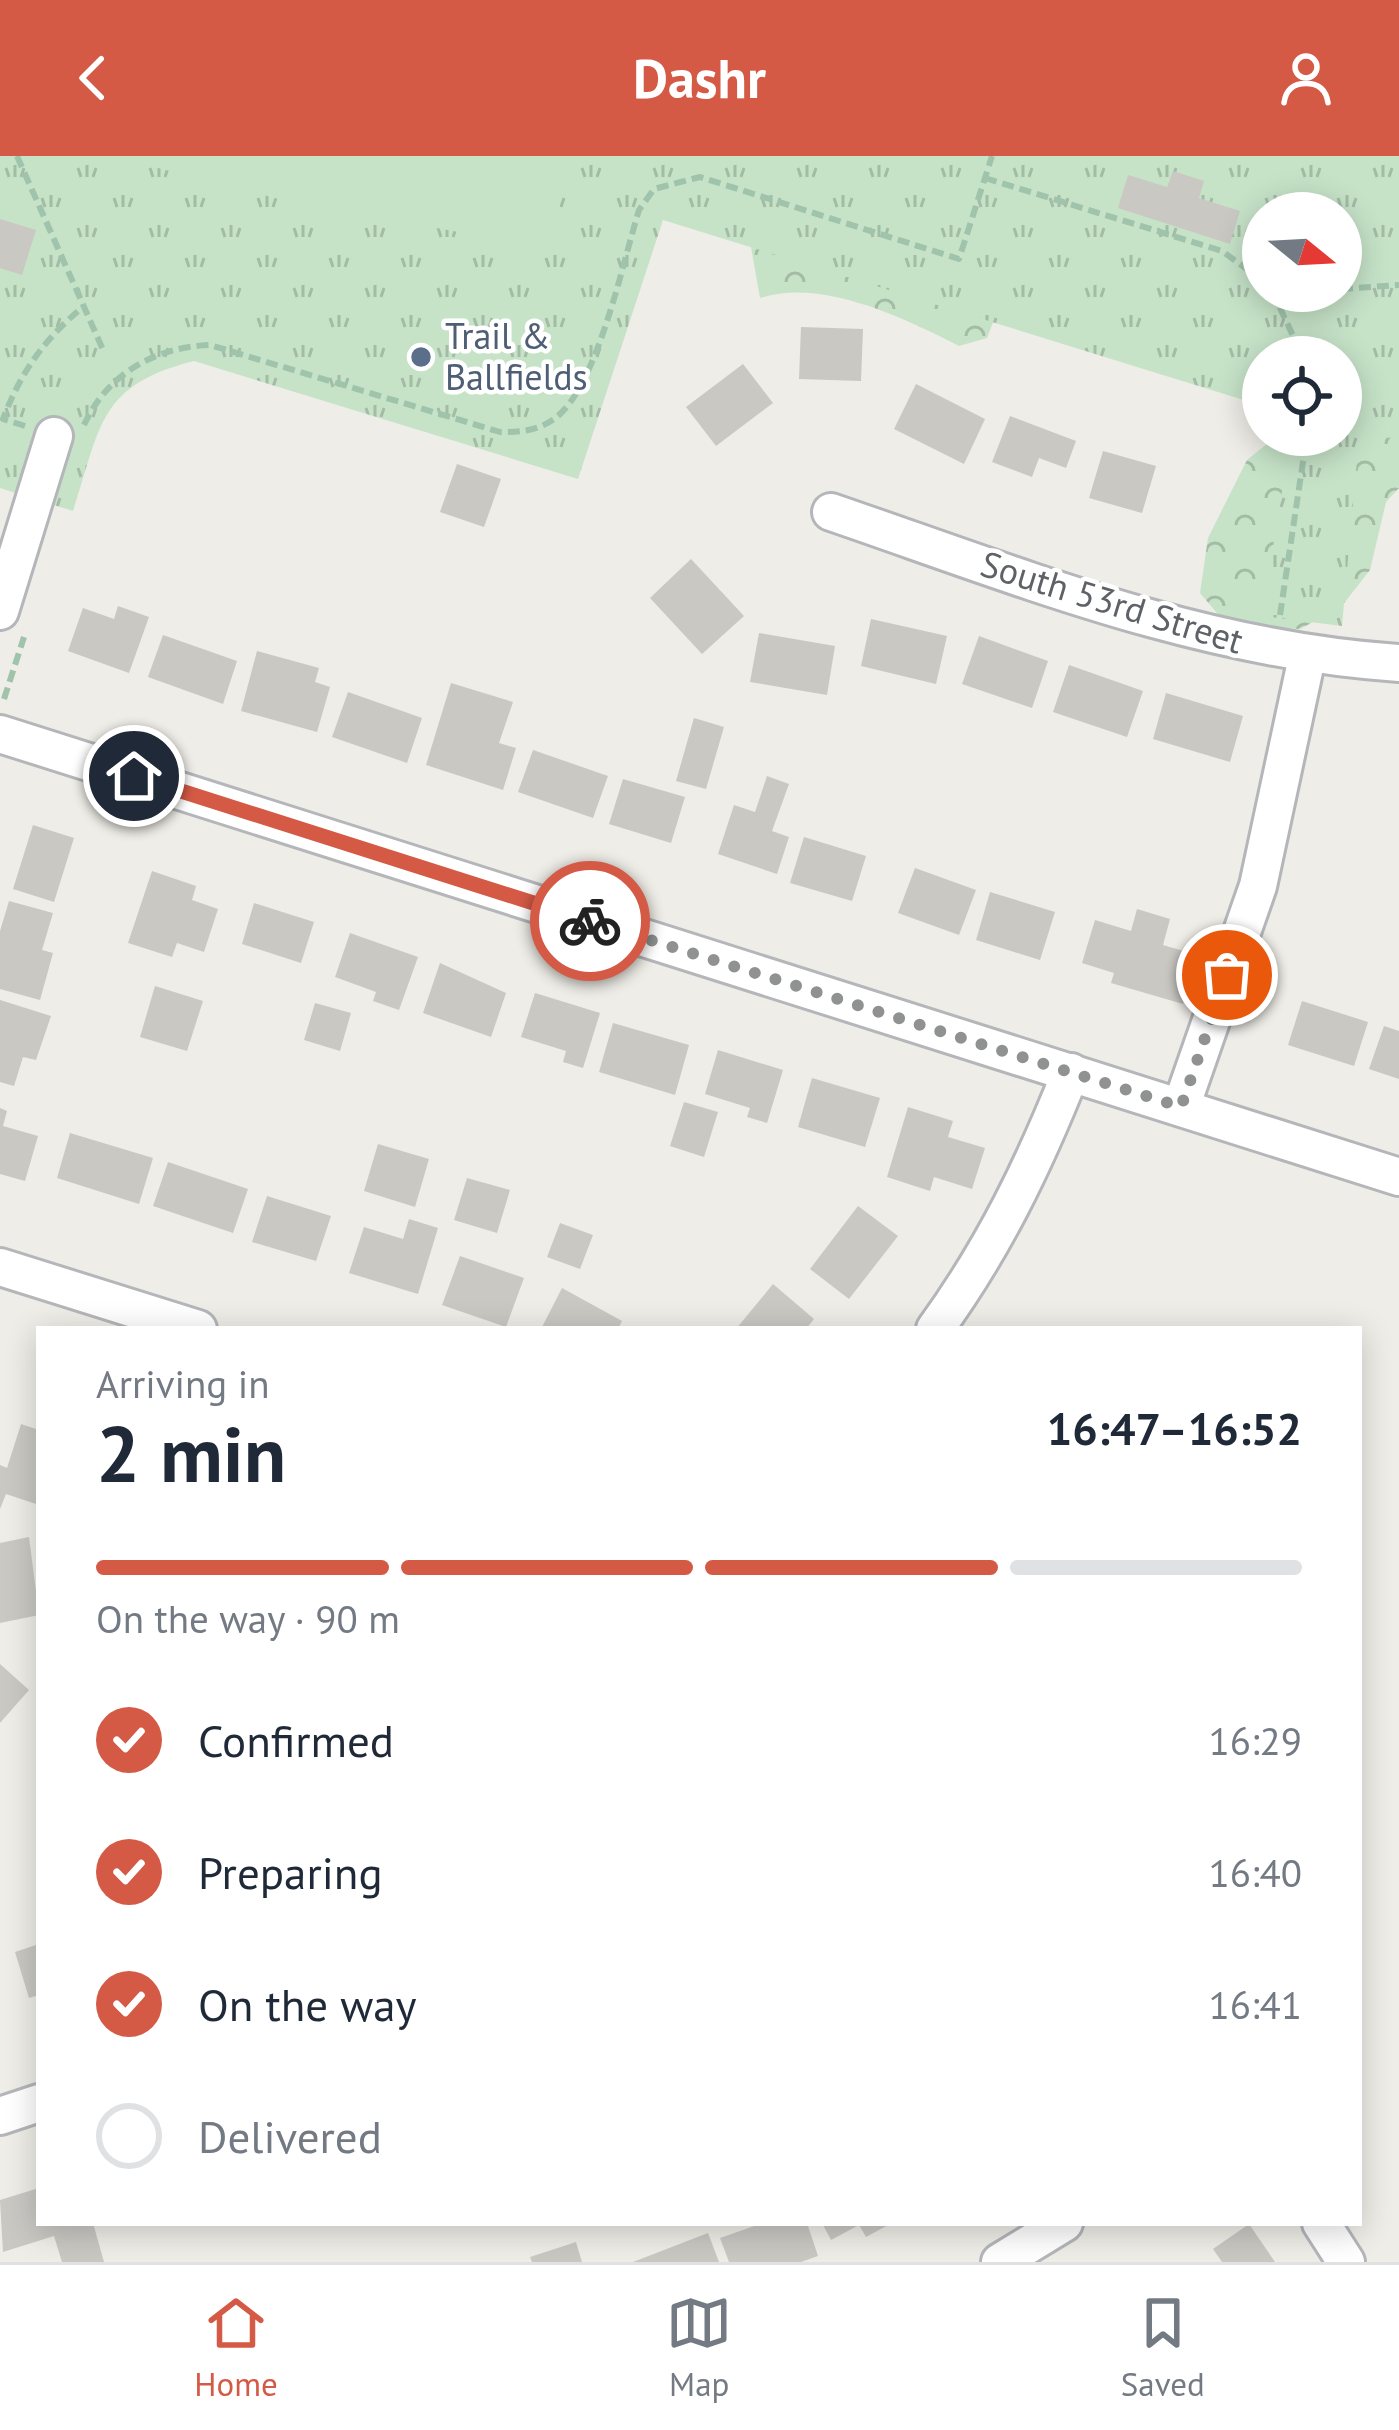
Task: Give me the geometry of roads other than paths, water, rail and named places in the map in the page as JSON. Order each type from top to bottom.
[{"type":"street","points":[[14,618],[51,442]]},
{"type":"street","name":"South 53rd Street","points":[[831,512],[1178,627],[1307,657],[1399,663]]},
{"type":"street","points":[[1181,1107],[1258,886],[1307,657]]},
{"type":"street","points":[[0,734],[1399,1177]]},
{"type":"street","points":[[937,1326],[974,1276],[1026,1184],[1071,1072]]},
{"type":"street","points":[[0,1267],[188,1326]]},
{"type":"street","points":[[0,2116],[36,2104]]},
{"type":"street","points":[[1000,2262],[1059,2226]]},
{"type":"street","points":[[1323,2226],[1346,2262]]},
{"type":"place","name":"Trail & Ballfields","points":[[421,357]]}]
